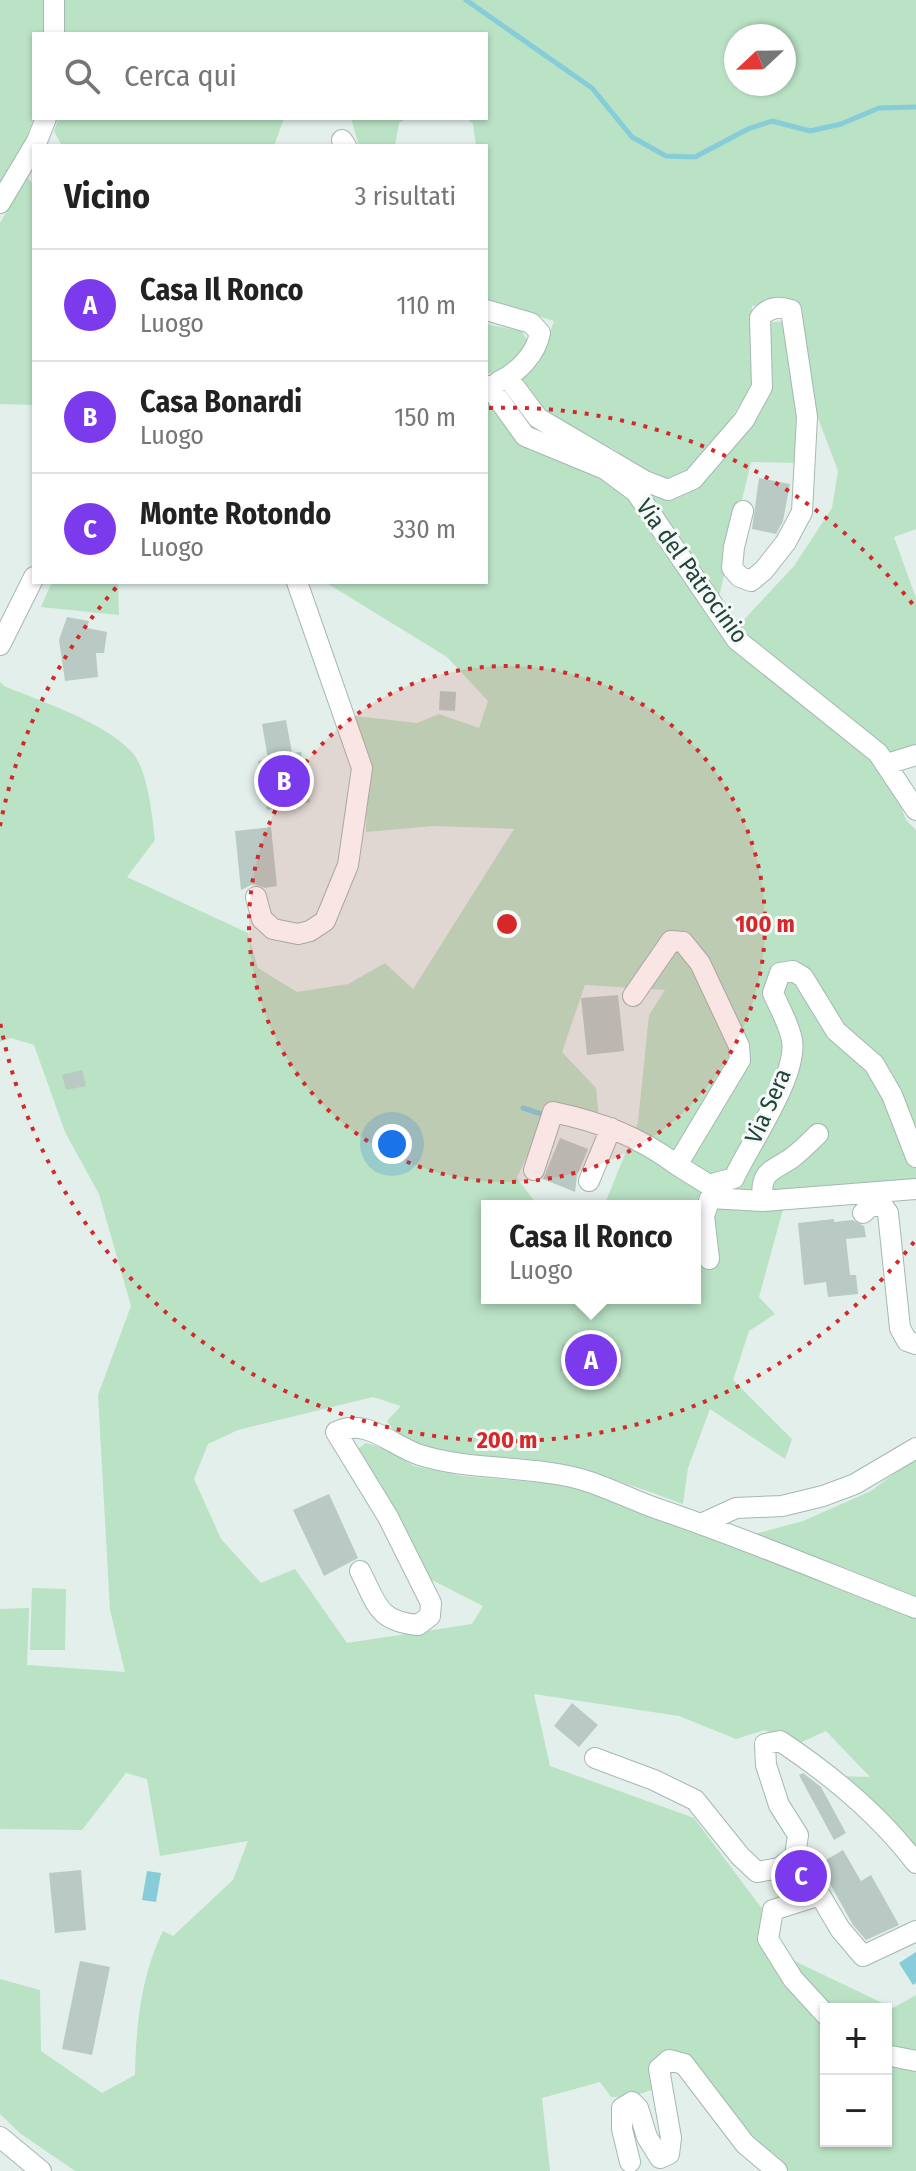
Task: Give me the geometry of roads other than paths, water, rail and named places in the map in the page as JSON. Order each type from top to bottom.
[{"type":"street","points":[[54,0],[54,32]]},
{"type":"street","points":[[0,203],[32,152]]},
{"type":"street","points":[[508,378],[538,418],[645,481],[668,490],[693,479],[744,420],[762,387],[760,318],[765,312],[781,306],[791,310],[807,417],[802,512],[786,542],[751,581],[740,577],[732,568],[743,511]]},
{"type":"street","points":[[488,311],[531,323],[540,333],[538,346],[508,378],[488,387]]},
{"type":"street","name":"Via del Patrocinio","points":[[488,388],[525,436],[605,469],[636,492],[737,640],[878,753],[916,810]]},
{"type":"street","points":[[0,645],[32,581]]},
{"type":"street","points":[[256,897],[262,919],[273,929],[298,934],[310,931],[325,921],[348,865],[362,768],[298,584]]},
{"type":"street","points":[[887,764],[916,755]]},
{"type":"street","name":"Via Sera","points":[[633,996],[671,941],[683,942],[700,963],[739,1046],[740,1060],[677,1165]]},
{"type":"street","name":"Via Sera","points":[[534,1170],[550,1120],[588,1119],[608,1134],[650,1145],[709,1185],[734,1178],[787,1072],[792,1041],[773,993],[780,973],[793,971],[803,977],[836,1031],[874,1064],[892,1095],[916,1157]]},
{"type":"street","points":[[589,1181],[608,1134]]},
{"type":"street","points":[[763,1201],[761,1186],[768,1172],[791,1159],[818,1134]]},
{"type":"street","points":[[709,1259],[704,1216],[710,1198],[763,1201],[916,1189]]},
{"type":"street","points":[[863,1213],[871,1206],[883,1206],[888,1213],[900,1328],[907,1341],[916,1344]]},
{"type":"street","points":[[360,1571],[381,1613],[399,1623],[418,1625],[430,1616],[431,1603],[388,1517],[336,1432],[346,1427],[375,1431],[417,1454],[461,1465],[576,1478],[703,1523],[749,1544],[916,1608]]},
{"type":"street","points":[[703,1523],[736,1508],[782,1506],[834,1492],[855,1484],[916,1448]]},
{"type":"street","points":[[595,1758],[654,1780],[695,1800],[740,1856],[757,1872],[779,1868],[795,1856],[798,1835],[779,1805],[766,1765],[765,1744],[780,1741],[809,1760],[896,1837],[916,1863]]},
{"type":"street","points":[[820,2008],[793,1979],[768,1939],[773,1910],[820,1895],[840,1929],[863,1956],[916,1931]]},
{"type":"street","points":[[892,2056],[916,2061]]},
{"type":"street","points":[[630,2162],[622,2129],[622,2108],[632,2102],[638,2108],[647,2137],[660,2158],[669,2154],[671,2138],[659,2069],[669,2060],[684,2064],[745,2144],[777,2171]]},
{"type":"street","points":[[0,2137],[41,2171]]},
{"type":"water","points":[[147,1871],[161,1873],[156,1902],[142,1900]]},
{"type":"water","points":[[916,1952],[916,1983],[913,1985],[899,1963]]},
{"type":"waterway","points":[[466,0],[592,88],[632,137],[666,156],[695,157],[748,129],[772,121],[810,131],[841,124],[879,108],[916,107]]},
{"type":"waterway","points":[[523,1108],[548,1116]]},
{"type":"place","name":"Casa Bonardi","points":[[284,781]]},
{"type":"place","name":"Casa Il Ronco","points":[[591,1360]]},
{"type":"place","name":"Monte Rotondo","points":[[801,1876]]}]
